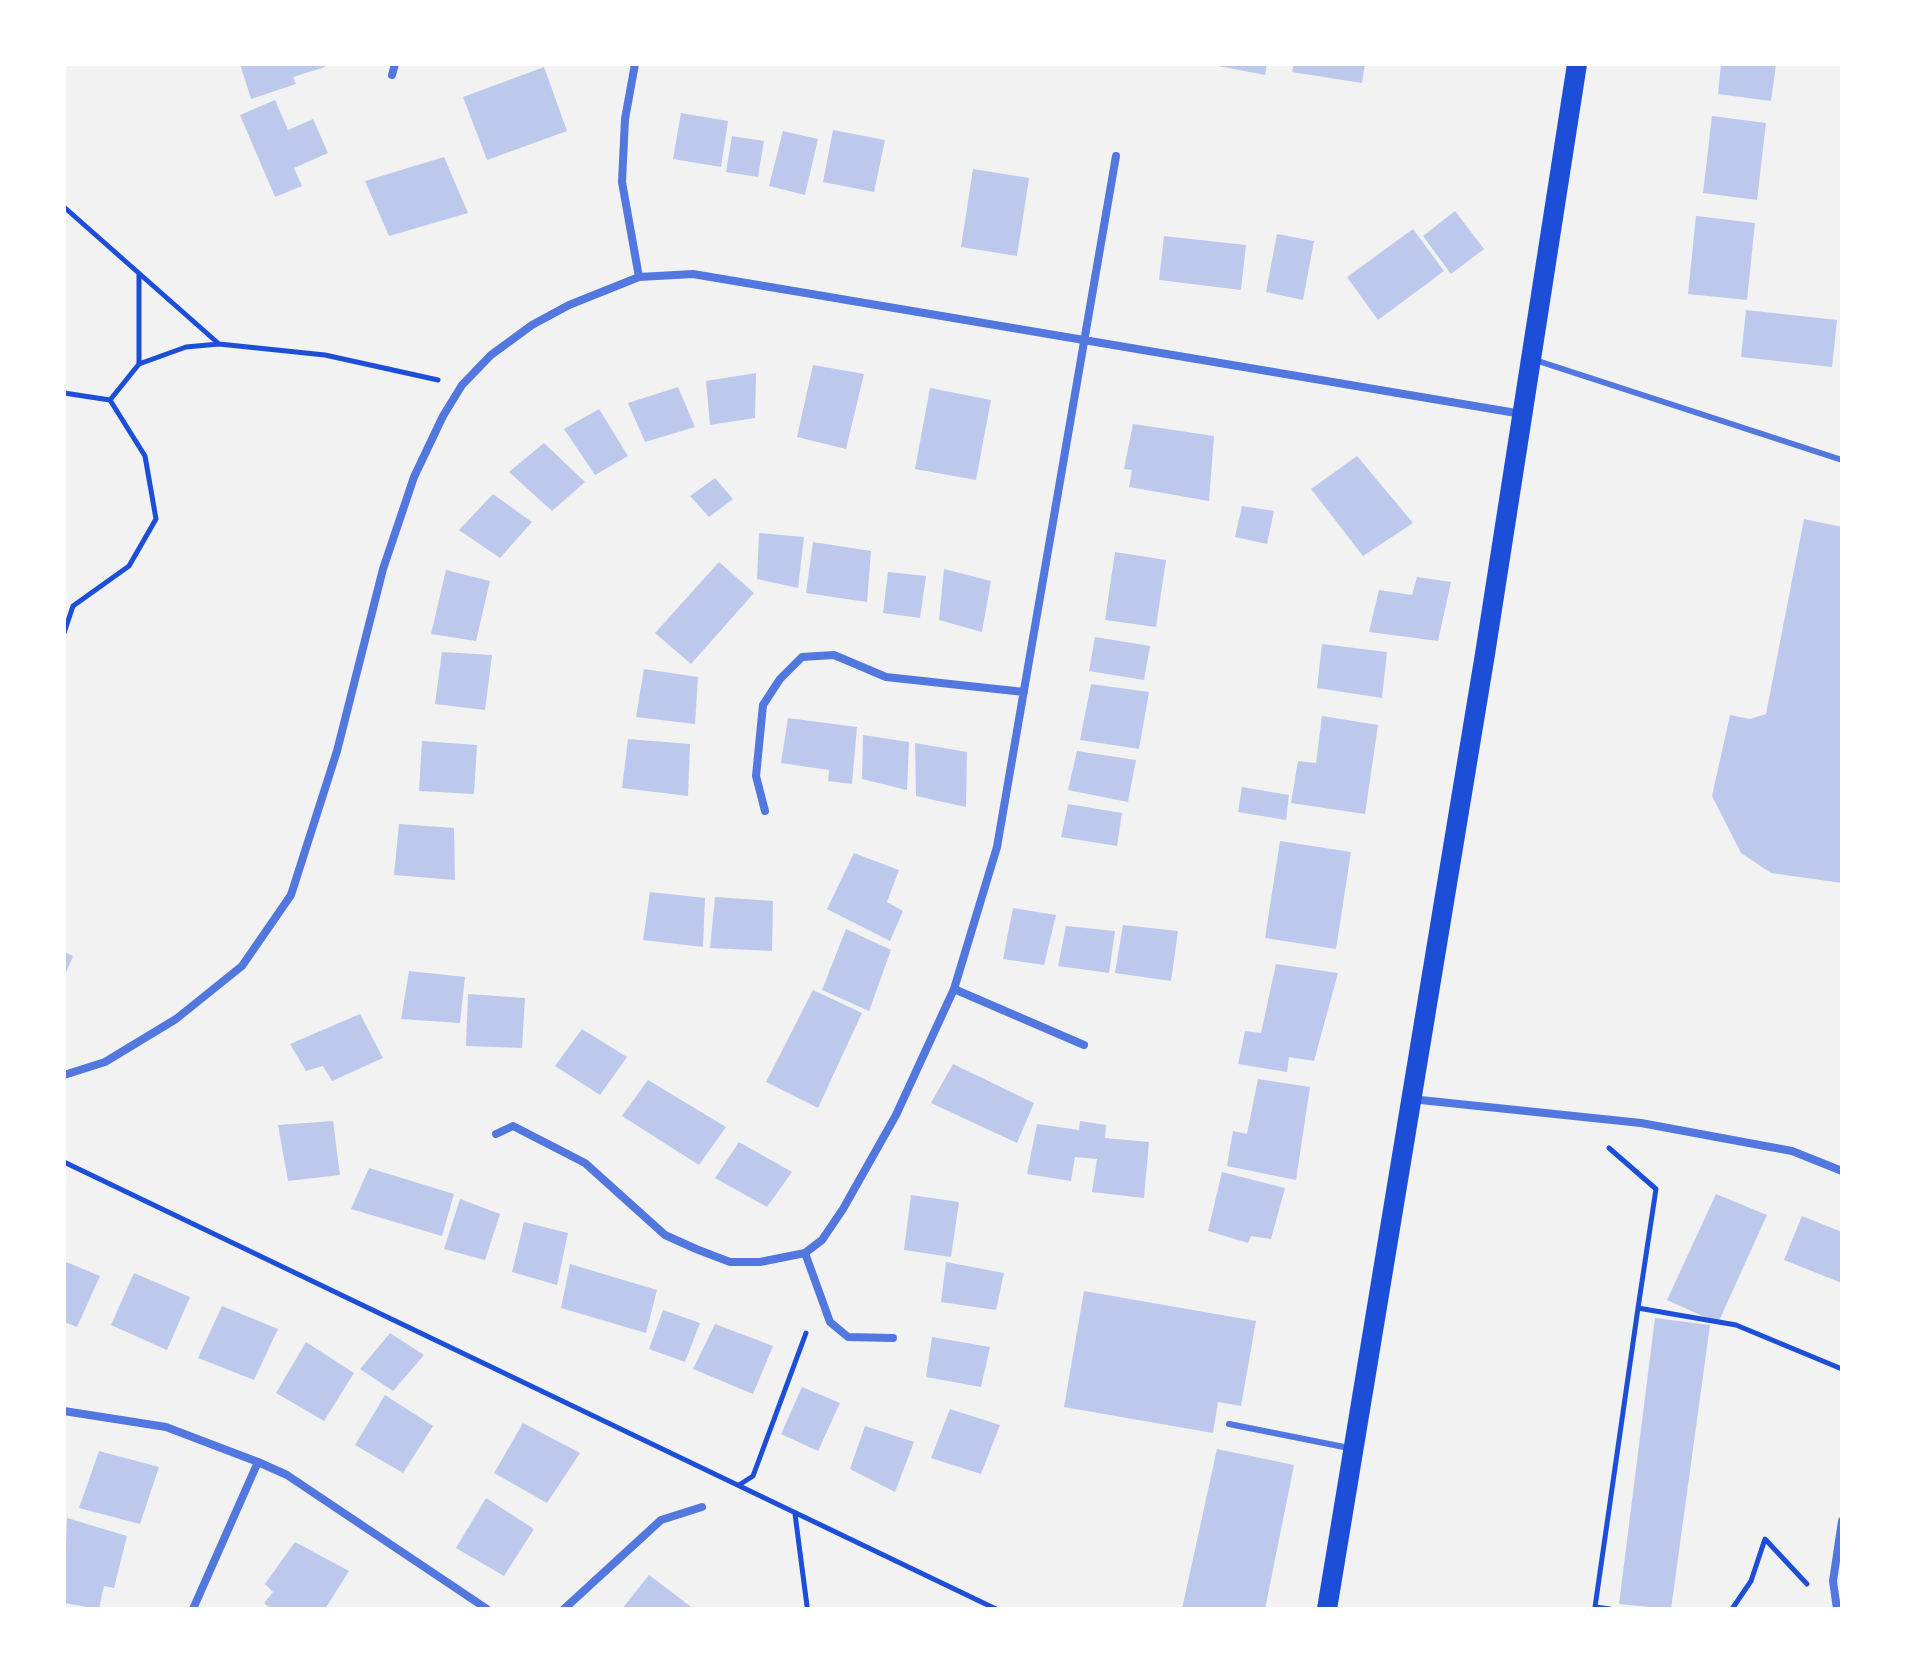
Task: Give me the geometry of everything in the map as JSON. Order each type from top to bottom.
[{"type":"main road","points":[[1327,1609],[1532,359],[1577,64]]},
{"type":"street","points":[[392,75],[395,64]]},
{"type":"street","points":[[635,64],[625,119],[622,182],[639,277]]},
{"type":"street","points":[[496,1134],[513,1126],[559,1148],[585,1163],[665,1235],[730,1262],[760,1262],[805,1253],[822,1240],[843,1209],[896,1115],[954,989],[997,847],[1116,156]]},
{"type":"street","points":[[64,1075],[105,1062],[187,1010],[242,966],[291,895],[337,751],[392,543],[414,477],[443,416],[462,385],[491,355],[532,325],[569,305],[639,277],[693,274],[1522,414]]},
{"type":"street","points":[[765,811],[756,776],[763,705],[780,679],[802,657],[834,655],[886,677],[1024,692]]},
{"type":"street","points":[[954,989],[1084,1045]]},
{"type":"street","points":[[1410,1099],[1641,1123],[1792,1151],[1842,1171]]},
{"type":"street","points":[[805,1253],[830,1322],[848,1337],[893,1338]]},
{"type":"street","points":[[64,1411],[166,1427],[287,1475],[487,1609]]},
{"type":"street","points":[[193,1609],[258,1462]]},
{"type":"street","points":[[564,1609],[661,1520],[702,1507]]},
{"type":"street","points":[[1837,1609],[1833,1581],[1842,1521]]},
{"type":"lane","points":[[1532,359],[1842,460]]},
{"type":"lane","points":[[1229,1424],[1352,1449]]},
{"type":"path","points":[[64,207],[219,344]]},
{"type":"path","points":[[139,274],[139,364]]},
{"type":"path","points":[[110,400],[139,364],[186,347],[219,344],[325,355],[462,385]]},
{"type":"path","points":[[64,393],[110,400],[145,456],[156,519],[129,566],[73,606],[64,633]]},
{"type":"path","points":[[1609,1148],[1656,1189],[1595,1607],[1610,1609]]},
{"type":"path","points":[[64,1162],[996,1609]]},
{"type":"path","points":[[738,1486],[753,1476],[820,1295]]},
{"type":"path","points":[[1638,1308],[1736,1325],[1842,1369]]},
{"type":"path","points":[[795,1513],[807,1606]]},
{"type":"path","points":[[1732,1609],[1751,1581],[1765,1539],[1809,1586],[1811,1597]]},
{"type":"building","points":[[240,64],[324,64],[325,67],[293,77],[296,84],[251,99]]},
{"type":"building","points":[[1208,64],[1267,64],[1265,75]]},
{"type":"building","points":[[1294,64],[1365,64],[1362,83],[1292,72]]},
{"type":"building","points":[[1721,64],[1776,64],[1771,101],[1718,94]]},
{"type":"building","points":[[544,67],[567,131],[487,160],[463,97]]},
{"type":"building","points":[[275,100],[288,130],[313,119],[328,153],[294,168],[302,186],[275,197],[240,115]]},
{"type":"building","points":[[681,113],[728,121],[721,167],[673,159]]},
{"type":"building","points":[[1712,116],[1766,123],[1757,200],[1703,193]]},
{"type":"building","points":[[833,130],[885,140],[874,192],[823,182]]},
{"type":"building","points":[[783,131],[818,139],[805,195],[769,186]]},
{"type":"building","points":[[732,136],[764,141],[758,177],[726,172]]},
{"type":"building","points":[[444,157],[468,213],[389,236],[365,181]]},
{"type":"building","points":[[973,169],[1029,178],[1017,256],[961,247]]},
{"type":"building","points":[[1455,211],[1484,249],[1451,274],[1423,236]]},
{"type":"building","points":[[1696,216],[1755,223],[1747,300],[1688,294]]},
{"type":"building","points":[[1413,229],[1444,271],[1378,320],[1347,277]]},
{"type":"building","points":[[1277,234],[1314,241],[1303,300],[1266,292]]},
{"type":"building","points":[[1164,236],[1246,245],[1241,290],[1159,280]]},
{"type":"building","points":[[1746,310],[1837,320],[1832,367],[1741,357]]},
{"type":"building","points":[[813,365],[864,374],[846,449],[797,437]]},
{"type":"building","points":[[756,373],[755,418],[710,425],[706,381]]},
{"type":"building","points":[[678,387],[695,427],[645,442],[628,403]]},
{"type":"building","points":[[930,388],[991,400],[976,480],[915,469]]},
{"type":"building","points":[[599,409],[628,456],[595,475],[564,429]]},
{"type":"building","points":[[1133,424],[1214,436],[1209,501],[1129,487],[1132,470],[1124,469]]},
{"type":"building","points":[[544,443],[585,482],[552,511],[509,472]]},
{"type":"building","points":[[1357,456],[1413,523],[1363,556],[1311,489]]},
{"type":"building","points":[[715,478],[733,499],[709,517],[690,496]]},
{"type":"building","points":[[493,494],[532,522],[500,558],[459,530]]},
{"type":"building","points":[[1242,506],[1274,511],[1267,544],[1235,537]]},
{"type":"building","points":[[1804,519],[1842,527],[1842,883],[1771,873],[1741,853],[1712,796],[1730,715],[1750,719],[1766,714]]},
{"type":"building","points":[[759,533],[804,537],[798,588],[757,579]]},
{"type":"building","points":[[813,542],[871,551],[867,602],[806,593]]},
{"type":"building","points":[[1115,552],[1166,560],[1156,627],[1105,620]]},
{"type":"building","points":[[719,562],[754,593],[691,664],[655,633]]},
{"type":"building","points":[[944,569],[991,581],[982,632],[939,620]]},
{"type":"building","points":[[446,570],[490,581],[476,641],[431,634]]},
{"type":"building","points":[[888,572],[926,576],[920,618],[883,613]]},
{"type":"building","points":[[1417,577],[1451,582],[1438,641],[1369,632],[1379,590],[1412,595]]},
{"type":"building","points":[[1095,637],[1150,646],[1144,680],[1089,671]]},
{"type":"building","points":[[1322,644],[1387,652],[1382,698],[1317,688]]},
{"type":"building","points":[[442,652],[492,655],[485,710],[435,704]]},
{"type":"building","points":[[644,669],[698,677],[695,724],[636,717]]},
{"type":"building","points":[[1091,684],[1149,692],[1139,749],[1080,740]]},
{"type":"building","points":[[1322,716],[1378,725],[1365,814],[1291,803],[1298,761],[1316,763]]},
{"type":"building","points":[[788,718],[857,727],[852,784],[828,781],[829,770],[781,763]]},
{"type":"building","points":[[863,735],[909,742],[907,790],[862,779]]},
{"type":"building","points":[[628,739],[690,744],[688,796],[622,788]]},
{"type":"building","points":[[422,741],[477,745],[474,794],[419,791]]},
{"type":"building","points":[[915,743],[967,752],[966,807],[916,796]]},
{"type":"building","points":[[1077,751],[1136,760],[1128,802],[1068,790]]},
{"type":"building","points":[[1242,787],[1289,795],[1286,820],[1238,812]]},
{"type":"building","points":[[1068,804],[1122,813],[1117,846],[1061,837]]},
{"type":"building","points":[[399,824],[454,828],[455,880],[394,875]]},
{"type":"building","points":[[1280,841],[1351,852],[1336,949],[1265,938]]},
{"type":"building","points":[[854,853],[899,870],[887,902],[903,911],[890,941],[827,909]]},
{"type":"building","points":[[650,892],[705,898],[703,947],[643,940]]},
{"type":"building","points":[[715,897],[773,901],[772,951],[710,948]]},
{"type":"building","points":[[1013,908],[1056,915],[1044,965],[1003,959]]},
{"type":"building","points":[[1123,925],[1178,931],[1171,981],[1115,973]]},
{"type":"building","points":[[1066,926],[1115,931],[1109,973],[1058,966]]},
{"type":"building","points":[[846,929],[891,950],[869,1011],[822,990]]},
{"type":"building","points":[[64,952],[73,956],[64,977]]},
{"type":"building","points":[[1276,964],[1338,973],[1314,1061],[1289,1057],[1287,1072],[1238,1064],[1245,1031],[1261,1033]]},
{"type":"building","points":[[409,971],[465,977],[460,1023],[401,1019]]},
{"type":"building","points":[[813,990],[862,1013],[818,1108],[766,1082]]},
{"type":"building","points":[[468,994],[525,998],[522,1048],[466,1046]]},
{"type":"building","points":[[360,1014],[383,1058],[332,1081],[323,1066],[306,1071],[290,1044]]},
{"type":"building","points":[[582,1029],[627,1057],[600,1095],[555,1066]]},
{"type":"building","points":[[953,1064],[1034,1103],[1017,1143],[931,1103]]},
{"type":"building","points":[[1258,1079],[1310,1087],[1296,1180],[1227,1166],[1233,1131],[1247,1134]]},
{"type":"building","points":[[648,1080],[726,1127],[699,1165],[622,1116]]},
{"type":"building","points":[[333,1121],[340,1175],[288,1181],[278,1125]]},
{"type":"building","points":[[1080,1121],[1106,1125],[1105,1138],[1149,1142],[1144,1198],[1092,1192],[1097,1159],[1075,1157],[1071,1181],[1027,1174],[1037,1124],[1079,1130]]},
{"type":"building","points":[[739,1142],[792,1172],[767,1207],[715,1178]]},
{"type":"building","points":[[369,1168],[454,1194],[442,1236],[351,1209]]},
{"type":"building","points":[[1222,1172],[1285,1188],[1271,1239],[1251,1236],[1248,1243],[1208,1231]]},
{"type":"building","points":[[1716,1194],[1767,1215],[1718,1323],[1667,1300]]},
{"type":"building","points":[[911,1195],[959,1202],[951,1257],[904,1250]]},
{"type":"building","points":[[460,1199],[500,1214],[485,1260],[444,1249]]},
{"type":"building","points":[[1802,1216],[1842,1232],[1842,1283],[1784,1260]]},
{"type":"building","points":[[524,1222],[568,1233],[557,1285],[512,1272]]},
{"type":"building","points":[[64,1261],[100,1276],[77,1327],[64,1322]]},
{"type":"building","points":[[946,1262],[1004,1273],[996,1310],[941,1302]]},
{"type":"building","points":[[570,1264],[657,1290],[646,1333],[561,1308]]},
{"type":"building","points":[[134,1273],[190,1297],[167,1350],[111,1325]]},
{"type":"building","points":[[1084,1291],[1256,1321],[1241,1406],[1218,1402],[1213,1433],[1064,1407]]},
{"type":"building","points":[[222,1306],[278,1329],[254,1380],[198,1358]]},
{"type":"building","points":[[663,1310],[700,1323],[685,1362],[649,1349]]},
{"type":"building","points":[[1655,1318],[1710,1325],[1671,1609],[1619,1604]]},
{"type":"building","points":[[715,1324],[773,1346],[753,1394],[693,1369]]},
{"type":"building","points":[[390,1333],[424,1355],[393,1391],[360,1369]]},
{"type":"building","points":[[932,1337],[990,1347],[981,1387],[926,1377]]},
{"type":"building","points":[[306,1342],[354,1373],[324,1421],[276,1393]]},
{"type":"building","points":[[802,1387],[840,1403],[818,1451],[781,1434]]},
{"type":"building","points":[[385,1395],[433,1426],[403,1473],[355,1445]]},
{"type":"building","points":[[950,1409],[1000,1425],[981,1474],[931,1458]]},
{"type":"building","points":[[523,1423],[580,1453],[547,1503],[494,1473]]},
{"type":"building","points":[[865,1426],[914,1442],[895,1492],[850,1469]]},
{"type":"building","points":[[1217,1449],[1294,1465],[1265,1609],[1182,1609]]},
{"type":"building","points":[[99,1451],[159,1467],[140,1524],[79,1508]]},
{"type":"building","points":[[486,1498],[534,1529],[504,1576],[456,1548]]},
{"type":"building","points":[[67,1518],[127,1536],[114,1588],[104,1586],[99,1609],[64,1603]]},
{"type":"building","points":[[295,1542],[349,1571],[325,1609],[271,1609],[264,1603],[273,1592],[265,1584]]},
{"type":"building","points":[[649,1575],[694,1609],[622,1609]]}]
